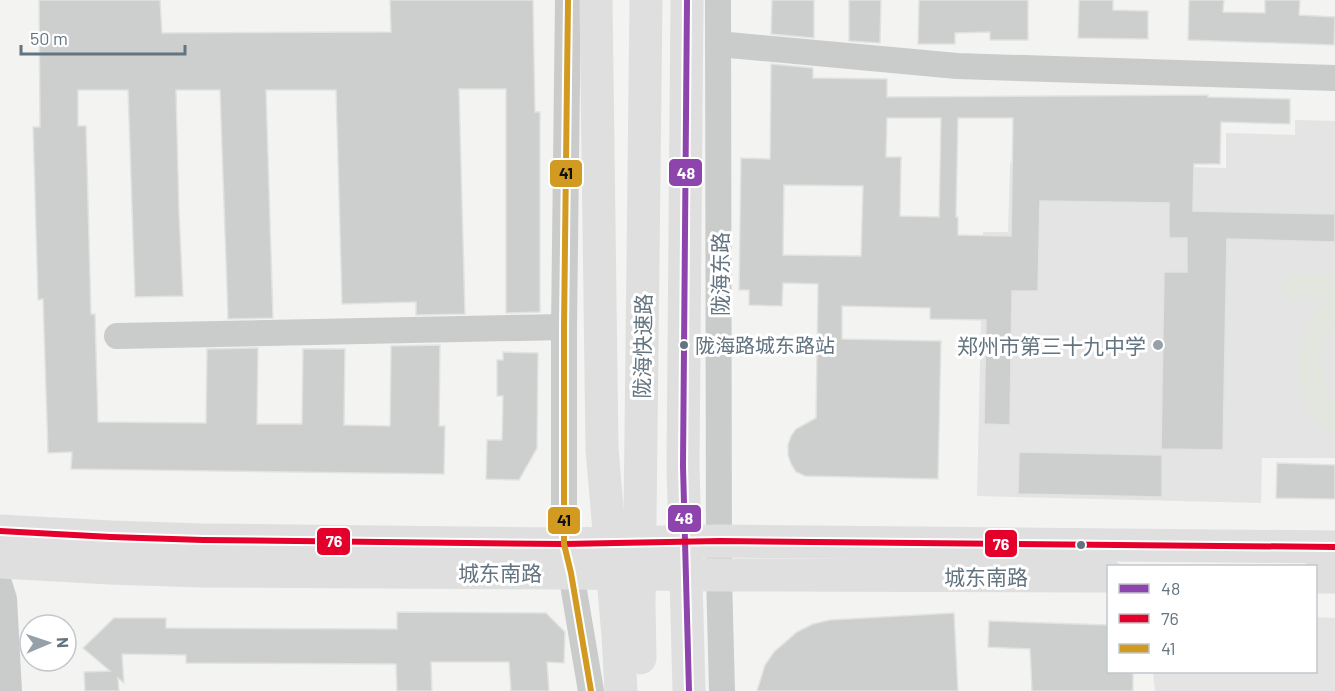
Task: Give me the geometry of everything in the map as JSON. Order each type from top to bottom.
[{"type":"main road","points":[[596,0],[602,448],[621,691]]},
{"type":"main road","name":"陇海快速路","points":[[641,691],[639,606],[646,0]]},
{"type":"main road","name":"陇海快速路","points":[[687,0],[683,466],[689,691]]},
{"type":"main road","name":"城东南路","points":[[0,531],[568,558],[719,575],[1107,576]]},
{"type":"main road","name":"城东南路","points":[[0,562],[202,571],[568,558],[720,541],[1335,547]]},
{"type":"main road","points":[[1317,577],[1335,577]]},
{"type":"street","points":[[568,0],[564,327],[568,558],[591,691]]},
{"type":"street","name":"陇海东路","points":[[718,0],[719,575],[722,691]]},
{"type":"street","points":[[718,44],[957,66],[1335,78]]},
{"type":"street","points":[[117,336],[564,327]]},
{"type":"street","points":[[0,586],[4,599],[9,691]]},
{"type":"shaded area","name":"郑州市第三十九中学","points":[[1295,120],[1335,121],[1335,458],[1262,458],[1261,503],[977,496],[983,232],[1008,232],[1010,163],[1226,168],[1226,133],[1295,135]]},
{"type":"shaded area","points":[[1284,275],[1335,276],[1335,320],[1324,341],[1322,355],[1324,381],[1335,400],[1335,435],[1328,435],[1307,402],[1301,385],[1299,368],[1300,351],[1305,333],[1324,299],[1284,298]]},
{"type":"shaded area","points":[[1317,617],[1335,618],[1335,691],[1155,691],[1153,673],[1317,673]]},
{"type":"building","points":[[39,0],[160,0],[162,33],[391,32],[390,0],[533,0],[535,112],[540,112],[540,312],[506,313],[506,89],[459,89],[465,314],[416,315],[416,302],[342,304],[336,90],[266,90],[273,318],[228,319],[220,90],[176,90],[183,296],[135,297],[128,90],[78,90],[78,126],[86,126],[91,314],[95,314],[98,422],[206,423],[207,349],[258,348],[257,424],[302,424],[303,349],[345,349],[344,425],[390,426],[391,346],[440,345],[439,426],[445,426],[444,474],[71,469],[72,452],[48,453],[43,299],[38,300],[33,127],[40,127]]},
{"type":"building","points":[[772,0],[814,0],[814,38],[771,34]]},
{"type":"building","points":[[849,0],[881,0],[880,43],[849,41]]},
{"type":"building","points":[[919,0],[1028,0],[1028,40],[990,40],[990,32],[955,33],[955,44],[918,44]]},
{"type":"building","points":[[1079,0],[1113,0],[1113,10],[1148,11],[1148,39],[1078,38]]},
{"type":"building","points":[[1189,0],[1224,0],[1223,12],[1265,13],[1265,0],[1300,0],[1299,15],[1335,17],[1334,45],[1188,40]]},
{"type":"building","points":[[771,64],[813,68],[813,78],[887,79],[887,97],[1208,95],[1208,97],[1290,99],[1290,124],[1221,122],[1220,164],[1194,164],[1193,211],[1335,214],[1335,242],[1227,239],[1223,450],[1161,449],[1164,272],[1187,272],[1187,238],[1169,238],[1169,203],[1040,201],[1038,291],[1012,291],[1010,425],[984,424],[986,320],[930,319],[930,308],[842,306],[842,339],[941,341],[938,479],[805,476],[796,472],[791,464],[788,445],[796,429],[816,418],[818,284],[783,283],[782,306],[749,305],[749,290],[739,290],[741,158],[770,159]],"holes":[[[887,118],[941,118],[939,217],[900,216],[901,157],[886,157]],[[958,118],[1013,118],[1011,236],[958,235],[958,217],[956,217]],[[784,185],[863,186],[861,256],[783,255]]]},
{"type":"building","points":[[503,352],[538,353],[537,448],[519,480],[486,479],[487,440],[502,440],[503,396],[497,396],[497,360],[503,360]]},
{"type":"building","points":[[1019,452],[1162,455],[1162,497],[1018,494]]},
{"type":"building","points":[[1277,463],[1335,465],[1335,499],[1276,498]]},
{"type":"building","points":[[397,612],[546,613],[565,632],[564,663],[547,662],[549,691],[511,691],[509,662],[431,662],[432,691],[397,691],[396,664],[186,663],[186,655],[122,654],[124,683],[118,678],[119,691],[85,691],[84,672],[110,671],[83,648],[114,618],[166,618],[166,628],[397,629]]},
{"type":"building","points":[[954,613],[958,691],[757,691],[765,665],[774,652],[797,632],[813,624],[830,620]]},
{"type":"building","points":[[989,621],[1107,625],[1107,673],[1133,673],[1133,691],[1032,691],[1030,649],[988,647]]},
{"type":"transit line","name":"41","points":[[568,0],[564,544],[591,691]]},
{"type":"transit line","name":"48","points":[[687,0],[683,466],[689,691]]},
{"type":"transit line","name":"76","points":[[0,531],[203,540],[564,544],[720,541],[1335,547]]},
{"type":"place","name":"陇海路城东路站","points":[[684,345]]},
{"type":"place","name":"郑州市第三十九中学","points":[[1158,345]]}]
